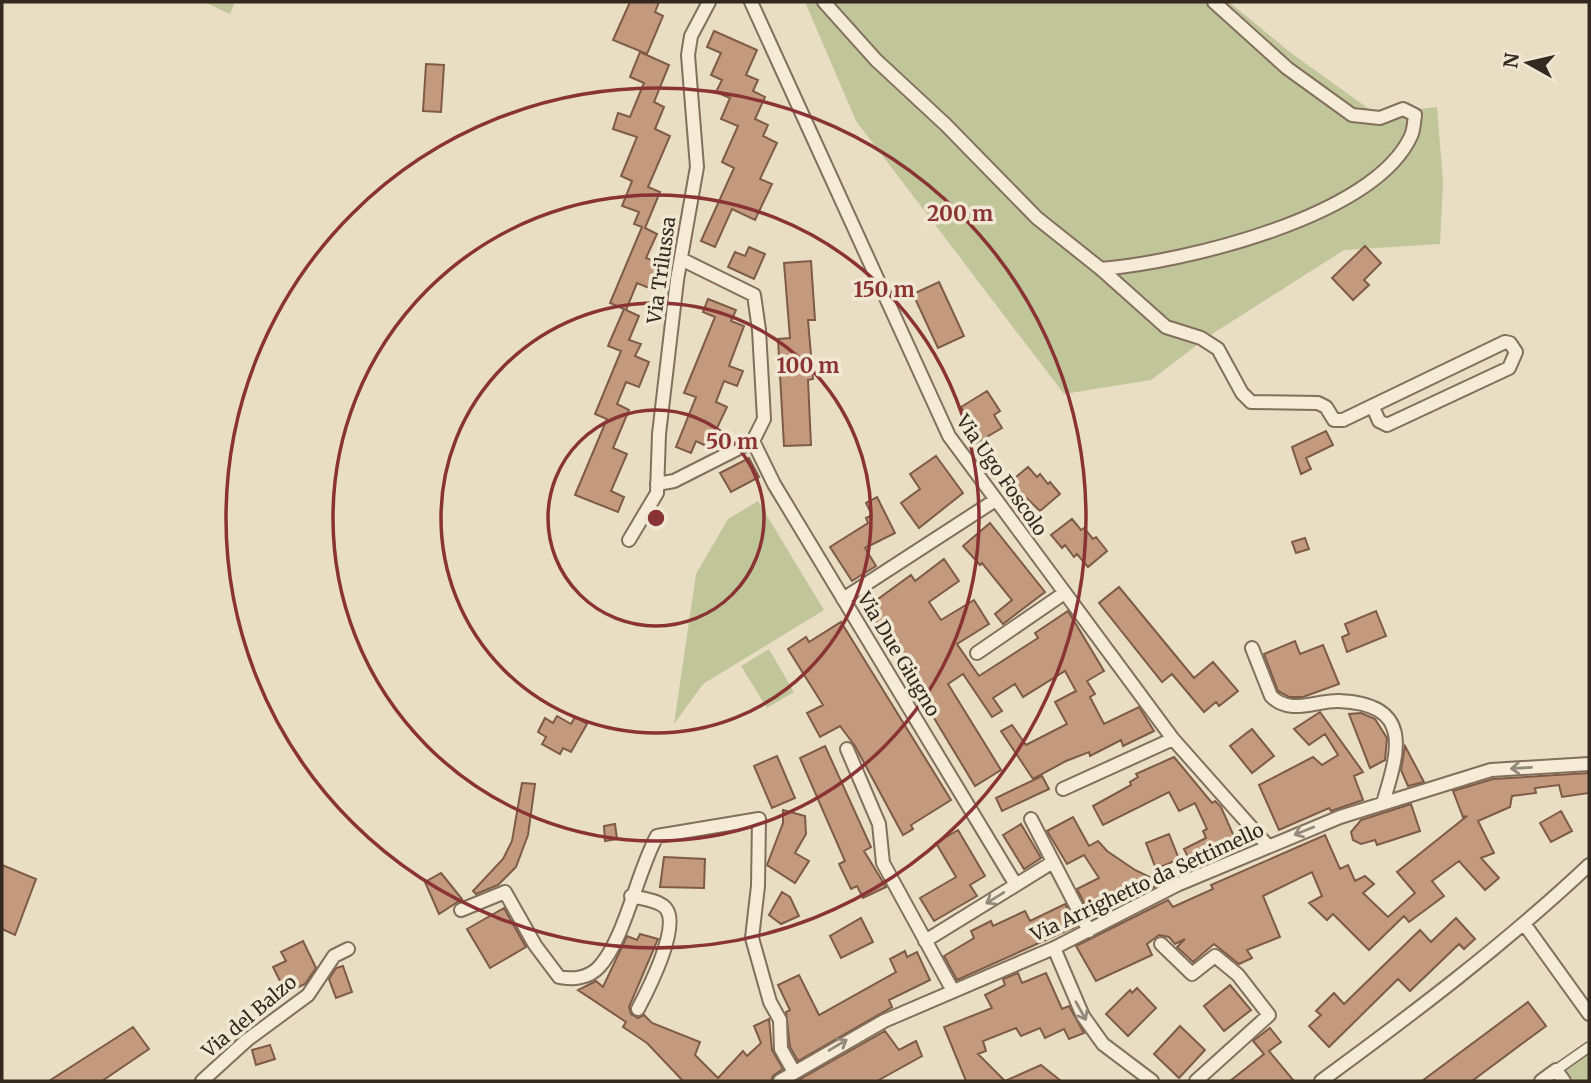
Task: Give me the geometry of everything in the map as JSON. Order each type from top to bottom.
[{"type":"street","name":"Via Trilussa","points":[[629,540],[647,514],[657,493],[659,434],[681,259],[697,167],[688,55],[691,36],[709,2]]},
{"type":"street","name":"Via Ugo Foscolo","points":[[751,2],[926,393],[948,436],[1173,739],[1267,845]]},
{"type":"street","points":[[824,2],[876,60],[938,117],[1009,192],[1166,327],[1201,338],[1217,349],[1242,393],[1251,402],[1318,403],[1326,407],[1336,421],[1373,407],[1505,342],[1510,343],[1516,352],[1509,368],[1387,425],[1379,421],[1373,407]]},
{"type":"street","points":[[1101,269],[1159,262],[1223,246],[1286,225],[1350,194],[1385,172],[1412,135],[1415,115],[1403,109],[1380,118],[1352,116],[1286,68],[1213,2]]},
{"type":"street","points":[[657,484],[674,481],[753,442],[764,419],[759,330],[754,295],[681,259]]},
{"type":"street","name":"Via Due Giugno","points":[[753,442],[774,484],[1016,885]]},
{"type":"street","points":[[843,599],[995,501]]},
{"type":"street","points":[[977,653],[1063,594]]},
{"type":"street","points":[[1252,648],[1271,696],[1277,701],[1302,707],[1337,701],[1370,707],[1384,714],[1397,740],[1398,754],[1382,803]]},
{"type":"street","points":[[1063,789],[1173,739]]},
{"type":"street","points":[[847,749],[879,824],[883,863],[953,992]]},
{"type":"street","name":"Via Arrighetto da Settimello","points":[[780,1081],[862,1031],[1054,948],[1179,884],[1267,845],[1382,803],[1491,770],[1589,764]]},
{"type":"street","points":[[461,910],[505,892],[535,945],[559,977],[575,979],[599,967],[611,947],[657,836],[759,819],[758,886],[752,937],[770,1002],[780,1020],[781,1049],[794,1072]]},
{"type":"street","points":[[1031,819],[1089,930]]},
{"type":"street","points":[[925,941],[1053,862]]},
{"type":"street","points":[[1321,1081],[1411,1016],[1525,925],[1589,865]]},
{"type":"street","points":[[631,896],[660,904],[668,915],[666,943],[659,967],[638,1009]]},
{"type":"street","points":[[1525,925],[1589,1014]]},
{"type":"street","points":[[1161,944],[1192,974],[1215,956],[1238,975],[1269,1015],[1196,1081]]},
{"type":"street","points":[[1054,948],[1083,1016],[1103,1044],[1152,1081]]},
{"type":"street","name":"Via del Balzo","points":[[202,1081],[247,1040],[308,995],[334,956],[348,949]]},
{"type":"street","points":[[1541,1081],[1589,1047]]},
{"type":"street","points":[[1556,1070],[1564,1081]]},
{"type":"green space","points":[[204,2],[235,2],[230,14]]},
{"type":"green space","points":[[805,2],[1229,2],[1291,53],[1376,114],[1437,107],[1443,182],[1440,244],[1344,250],[1209,336],[1151,380],[1064,394],[856,121]]},
{"type":"green space","points":[[758,501],[824,610],[703,684],[674,724],[696,574],[728,519]]},
{"type":"green space","points":[[769,649],[794,692],[767,708],[741,666]]},
{"type":"green space","points":[[1589,1052],[1589,1081],[1571,1081],[1563,1071]]},
{"type":"building","points":[[630,2],[659,2],[655,12],[663,16],[647,54],[613,40]]},
{"type":"building","points":[[714,31],[757,50],[746,75],[758,80],[753,91],[765,97],[755,119],[768,125],[763,136],[777,143],[760,179],[772,184],[755,220],[732,209],[715,247],[701,241],[734,168],[722,162],[738,126],[721,119],[730,98],[716,92],[722,80],[711,75],[721,53],[707,47]]},
{"type":"building","points":[[640,52],[669,65],[654,102],[664,107],[655,129],[670,136],[648,187],[660,192],[645,228],[657,234],[646,258],[660,263],[649,288],[637,283],[626,310],[639,316],[629,340],[641,344],[635,356],[649,362],[639,387],[626,382],[617,404],[629,410],[613,448],[627,454],[611,491],[624,497],[618,512],[575,495],[607,419],[595,414],[621,351],[608,346],[624,309],[610,303],[642,227],[634,224],[639,212],[622,206],[632,181],[621,176],[637,137],[613,129],[618,113],[630,117],[644,83],[630,77]]},
{"type":"building","points":[[426,64],[444,65],[441,112],[423,111]]},
{"type":"building","points":[[1365,246],[1381,263],[1364,280],[1369,285],[1353,300],[1332,278]]},
{"type":"building","points":[[749,247],[765,254],[754,279],[728,267],[735,252],[745,256]]},
{"type":"building","points":[[811,261],[815,320],[808,320],[813,379],[808,380],[811,445],[784,446],[778,339],[790,338],[784,263]]},
{"type":"building","points":[[939,282],[964,336],[938,348],[913,294]]},
{"type":"building","points":[[708,299],[736,310],[731,321],[744,326],[729,366],[743,371],[737,386],[724,381],[716,402],[727,407],[708,447],[696,441],[691,453],[676,447],[696,397],[684,393],[715,317],[703,312]]},
{"type":"building","points":[[987,391],[1000,411],[994,415],[1002,428],[973,445],[959,421],[966,417],[961,407]]},
{"type":"building","points":[[1326,431],[1333,445],[1306,458],[1311,469],[1301,474],[1292,447]]},
{"type":"building","points":[[936,456],[963,493],[919,528],[901,503],[920,489],[910,474]]},
{"type":"building","points":[[749,458],[759,477],[731,492],[720,473]]},
{"type":"building","points":[[1028,467],[1037,477],[1040,474],[1048,484],[1050,482],[1060,494],[1040,511],[1010,482]]},
{"type":"building","points":[[877,497],[895,533],[865,548],[876,566],[852,581],[830,547],[868,523],[866,518],[872,515],[866,503]]},
{"type":"building","points":[[1072,519],[1093,539],[1096,537],[1107,551],[1088,567],[1077,554],[1074,557],[1065,545],[1062,548],[1051,535]]},
{"type":"building","points":[[990,523],[1045,592],[1003,624],[995,614],[1012,600],[982,563],[980,565],[963,546]]},
{"type":"building","points":[[1305,538],[1309,549],[1296,553],[1292,542]]},
{"type":"building","points":[[944,559],[959,581],[929,602],[941,620],[974,600],[989,624],[957,644],[979,676],[1038,638],[1035,633],[1068,611],[1104,671],[1087,681],[1095,694],[1090,697],[1104,724],[1139,707],[1154,731],[1123,746],[1121,740],[1090,756],[1089,752],[1066,761],[1033,779],[1001,731],[1012,725],[1026,745],[1067,724],[1055,702],[1076,691],[1065,671],[1023,697],[1015,684],[993,698],[1002,711],[992,717],[963,674],[948,684],[1001,770],[975,786],[867,607],[911,575],[915,581]]},
{"type":"building","points":[[1119,587],[1194,678],[1213,662],[1238,691],[1219,706],[1216,702],[1204,712],[1172,674],[1162,682],[1099,603]]},
{"type":"building","points":[[1376,611],[1386,636],[1347,652],[1342,637],[1349,634],[1345,624]]},
{"type":"building","points":[[841,622],[951,800],[911,825],[913,829],[903,835],[855,746],[840,726],[820,737],[807,713],[823,705],[788,649],[806,637],[809,642]]},
{"type":"building","points":[[1295,641],[1300,654],[1323,645],[1339,684],[1303,697],[1289,697],[1278,691],[1264,654]]},
{"type":"building","points":[[1320,712],[1363,772],[1354,776],[1363,800],[1331,811],[1329,808],[1279,830],[1259,785],[1313,757],[1322,765],[1338,755],[1325,734],[1309,745],[1294,729]]},
{"type":"building","points":[[1361,713],[1375,719],[1387,738],[1385,760],[1370,768],[1349,714]]},
{"type":"building","points":[[557,716],[571,724],[575,717],[587,724],[571,752],[563,748],[560,754],[542,744],[546,737],[538,732],[545,718],[553,723]]},
{"type":"building","points":[[1252,729],[1274,756],[1252,773],[1230,746]]},
{"type":"building","points":[[825,746],[871,847],[864,851],[886,887],[863,898],[857,886],[851,889],[839,864],[845,861],[800,758]]},
{"type":"building","points":[[1405,746],[1424,782],[1408,786],[1401,770]]},
{"type":"building","points":[[777,756],[795,798],[772,808],[754,766]]},
{"type":"building","points":[[1174,757],[1212,803],[1215,801],[1221,807],[1236,841],[1190,861],[1184,849],[1206,838],[1203,831],[1207,829],[1195,803],[1179,811],[1169,792],[1103,825],[1093,806],[1131,785],[1130,782],[1138,777],[1136,774]]},
{"type":"building","points":[[1589,773],[1589,793],[1562,797],[1559,785],[1535,788],[1536,793],[1512,796],[1510,807],[1478,821],[1494,853],[1481,858],[1499,878],[1485,890],[1459,861],[1432,881],[1444,896],[1409,922],[1404,916],[1369,950],[1333,914],[1327,920],[1309,903],[1322,896],[1312,872],[1263,896],[1280,937],[1247,950],[1252,958],[1239,964],[1214,944],[1193,962],[1177,947],[1185,939],[1175,944],[1169,937],[1159,935],[1147,944],[1152,955],[1096,981],[1076,946],[1168,900],[1173,907],[1213,889],[1211,885],[1325,835],[1340,869],[1348,865],[1355,881],[1365,876],[1374,884],[1363,893],[1388,917],[1415,893],[1397,872],[1467,816],[1463,817],[1453,791],[1493,779]]},
{"type":"building","points":[[1042,776],[1049,789],[1002,811],[996,798]]},
{"type":"building","points":[[522,783],[535,784],[528,835],[516,867],[498,885],[476,894],[473,891],[503,859],[512,841]]},
{"type":"building","points":[[1411,804],[1420,831],[1377,845],[1375,840],[1361,844],[1353,840],[1351,832],[1361,820]]},
{"type":"building","points":[[783,810],[805,816],[806,834],[795,853],[809,861],[795,883],[767,865],[783,823]]},
{"type":"building","points":[[1561,811],[1572,831],[1551,842],[1540,823]]},
{"type":"building","points":[[1073,817],[1089,846],[1098,841],[1107,851],[1135,870],[1162,883],[1092,919],[1077,889],[1099,878],[1084,855],[1067,864],[1047,831]]},
{"type":"building","points":[[615,824],[617,839],[605,841],[604,826]]},
{"type":"building","points":[[1021,824],[1041,858],[1024,869],[1003,835]]},
{"type":"building","points":[[958,830],[985,876],[970,885],[977,896],[934,921],[920,898],[956,877],[936,843]]},
{"type":"building","points":[[1169,834],[1179,859],[1156,869],[1146,843]]},
{"type":"building","points":[[664,857],[705,859],[704,888],[660,887]]},
{"type":"building","points":[[2,865],[36,879],[15,935],[2,929]]},
{"type":"building","points":[[441,873],[462,899],[439,914],[425,882]]},
{"type":"building","points":[[782,892],[790,897],[799,916],[781,924],[769,915]]},
{"type":"building","points":[[1065,904],[1077,926],[957,980],[944,956],[974,938],[971,931],[991,921],[993,926],[1025,911],[1030,921]]},
{"type":"building","points":[[504,908],[526,947],[490,968],[467,929]]},
{"type":"building","points":[[861,918],[873,942],[841,958],[830,936]]},
{"type":"building","points":[[1456,918],[1475,939],[1464,949],[1459,944],[1410,991],[1398,979],[1329,1047],[1309,1026],[1321,1015],[1316,1011],[1334,993],[1344,1004],[1420,930],[1431,942]]},
{"type":"building","points":[[640,934],[658,939],[629,1007],[631,1014],[638,1018],[644,1015],[652,1023],[700,1042],[695,1055],[718,1078],[743,1051],[747,1056],[761,1043],[754,1026],[769,1019],[772,1050],[783,1069],[773,1076],[771,1081],[683,1081],[647,1043],[623,1027],[626,1022],[578,990],[596,981],[603,987],[627,936],[637,940]]},
{"type":"building","points":[[303,941],[316,968],[305,984],[286,993],[273,967],[286,961],[281,952]]},
{"type":"building","points":[[905,951],[907,957],[917,952],[930,980],[889,1000],[892,1007],[798,1061],[790,1047],[786,1012],[790,1010],[778,985],[799,975],[819,1015],[896,972],[890,959]]},
{"type":"building","points":[[343,966],[352,992],[336,998],[329,979],[336,968]]},
{"type":"building","points":[[1018,973],[1022,983],[1046,973],[1062,1009],[1069,1006],[1084,1033],[1069,1039],[1064,1029],[1045,1038],[1040,1028],[1021,1036],[1016,1028],[983,1041],[986,1051],[978,1054],[1005,1081],[966,1081],[944,1027],[992,1008],[985,995],[1005,985],[1003,979]]},
{"type":"building","points":[[1230,985],[1251,1010],[1224,1031],[1204,1006]]},
{"type":"building","points":[[1137,988],[1156,1008],[1128,1036],[1106,1014],[1130,990],[1132,993]]},
{"type":"building","points":[[1528,1002],[1546,1026],[1472,1081],[1422,1081]]},
{"type":"building","points":[[1180,1026],[1205,1050],[1179,1078],[1154,1054]]},
{"type":"building","points":[[133,1027],[149,1049],[102,1081],[49,1081]]},
{"type":"building","points":[[1270,1028],[1281,1042],[1269,1051],[1294,1081],[1230,1081],[1264,1054],[1253,1041]]},
{"type":"building","points":[[885,1031],[899,1050],[916,1041],[922,1056],[877,1081],[797,1081]]},
{"type":"building","points":[[270,1045],[275,1059],[256,1065],[252,1050]]},
{"type":"building","points":[[1041,1065],[1061,1081],[1005,1081]]}]
